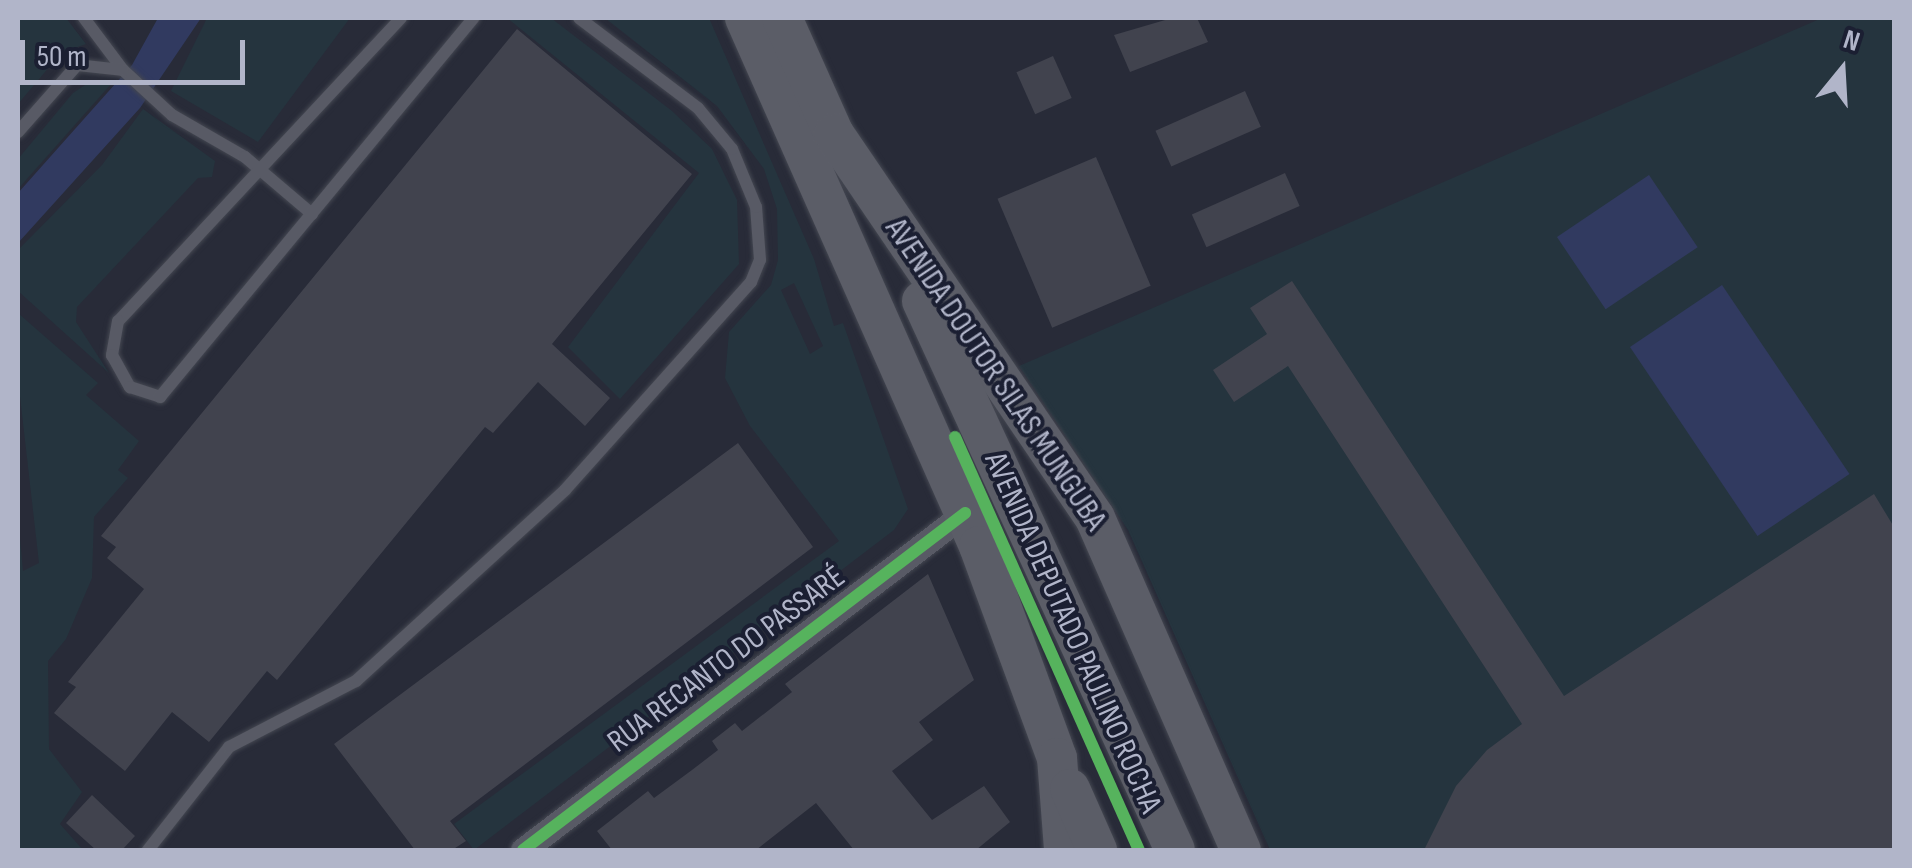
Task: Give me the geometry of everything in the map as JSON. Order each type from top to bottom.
[{"type":"main road","name":"AVENIDA DOUTOR SILAS MUNGUBA","points":[[745,18],[964,513],[1056,758],[1064,850]]},
{"type":"main road","name":"AVENIDA DOUTOR SILAS MUNGUBA","points":[[782,18],[834,134],[1095,518],[1241,850]]},
{"type":"main road","points":[[834,134],[1037,540],[1175,850]]},
{"type":"main road","points":[[1056,758],[1097,850]]},
{"type":"street","name":"RUA RECANTO DO PASSARÉ","points":[[522,850],[554,842],[964,513]]},
{"type":"lane","points":[[84,18],[123,70],[172,115],[262,170],[312,214]]},
{"type":"lane","points":[[400,18],[118,321],[112,355],[130,387],[160,397],[469,19]]},
{"type":"lane","points":[[148,850],[229,748],[356,681],[566,490],[751,282],[760,260],[756,207],[732,148],[698,108],[578,18]]},
{"type":"lane","points":[[18,132],[77,65],[123,70]]},
{"type":"shaded area","points":[[18,18],[66,18],[86,44],[61,53],[18,104]]},
{"type":"shaded area","points":[[207,18],[350,18],[258,142],[171,91]]},
{"type":"shaded area","points":[[507,18],[551,18],[672,111],[712,149],[737,200],[739,264],[620,399],[568,347],[699,173]]},
{"type":"shaded area","points":[[605,18],[709,18],[814,259],[834,326],[843,323],[908,509],[894,530],[474,850],[454,824],[839,541],[750,426],[725,378],[729,332],[771,285],[778,260],[777,209],[764,169],[717,106]],"holes":[[[794,283],[823,346],[810,354],[781,290]]]},
{"type":"shaded area","points":[[1822,18],[1894,18],[1894,850],[1270,850],[1128,530],[1019,366]]},
{"type":"shaded area","points":[[91,81],[112,83],[18,189],[18,159],[73,93]]},
{"type":"shaded area","points":[[143,109],[215,161],[212,177],[198,178],[77,307],[76,322],[109,373],[18,291],[18,250],[102,165]]},
{"type":"shaded area","points":[[18,313],[98,383],[86,395],[139,441],[118,470],[128,478],[94,517],[92,578],[66,639],[48,661],[49,749],[82,792],[60,824],[83,850],[18,850],[18,518],[23,571],[39,563],[18,379]]},
{"type":"water","points":[[158,18],[201,18],[140,108],[18,243],[18,193],[132,65]]},
{"type":"water","points":[[1649,175],[1698,247],[1606,309],[1557,237]]},
{"type":"water","points":[[1722,285],[1849,474],[1757,536],[1630,347]]},
{"type":"building","points":[[1172,18],[1197,18],[1208,42],[1130,72],[1114,35]]},
{"type":"building","points":[[517,29],[692,174],[552,344],[610,398],[585,426],[538,382],[493,433],[485,427],[277,680],[267,671],[209,742],[172,712],[125,771],[54,713],[76,687],[68,682],[144,589],[107,558],[116,547],[101,536]]},
{"type":"building","points":[[1053,56],[1072,98],[1035,114],[1016,72]]},
{"type":"building","points":[[1245,91],[1261,127],[1171,166],[1155,131]]},
{"type":"building","points":[[1096,157],[1151,286],[1052,328],[998,199]]},
{"type":"building","points":[[1285,173],[1300,206],[1206,247],[1192,214]]},
{"type":"building","points":[[1292,281],[1564,696],[1874,494],[1894,527],[1894,850],[1424,850],[1456,786],[1487,750],[1522,724],[1288,366],[1234,402],[1213,370],[1267,334],[1250,308]]},
{"type":"building","points":[[738,443],[813,547],[450,821],[466,841],[452,850],[415,850],[334,744]]},
{"type":"building","points":[[928,574],[974,680],[919,722],[933,740],[892,771],[932,820],[984,786],[1010,822],[976,850],[854,850],[816,803],[756,850],[612,850],[597,831],[648,791],[654,798],[718,750],[712,741],[735,723],[742,731],[792,692],[785,684]]},
{"type":"building","points":[[92,795],[135,836],[122,850],[96,850],[66,823]]},
{"type":"cycle path","name":"AVENIDA DEPUTADO PAULINO ROCHA","points":[[955,437],[1139,850]]},
{"type":"cycle path","points":[[523,850],[965,513]]}]
